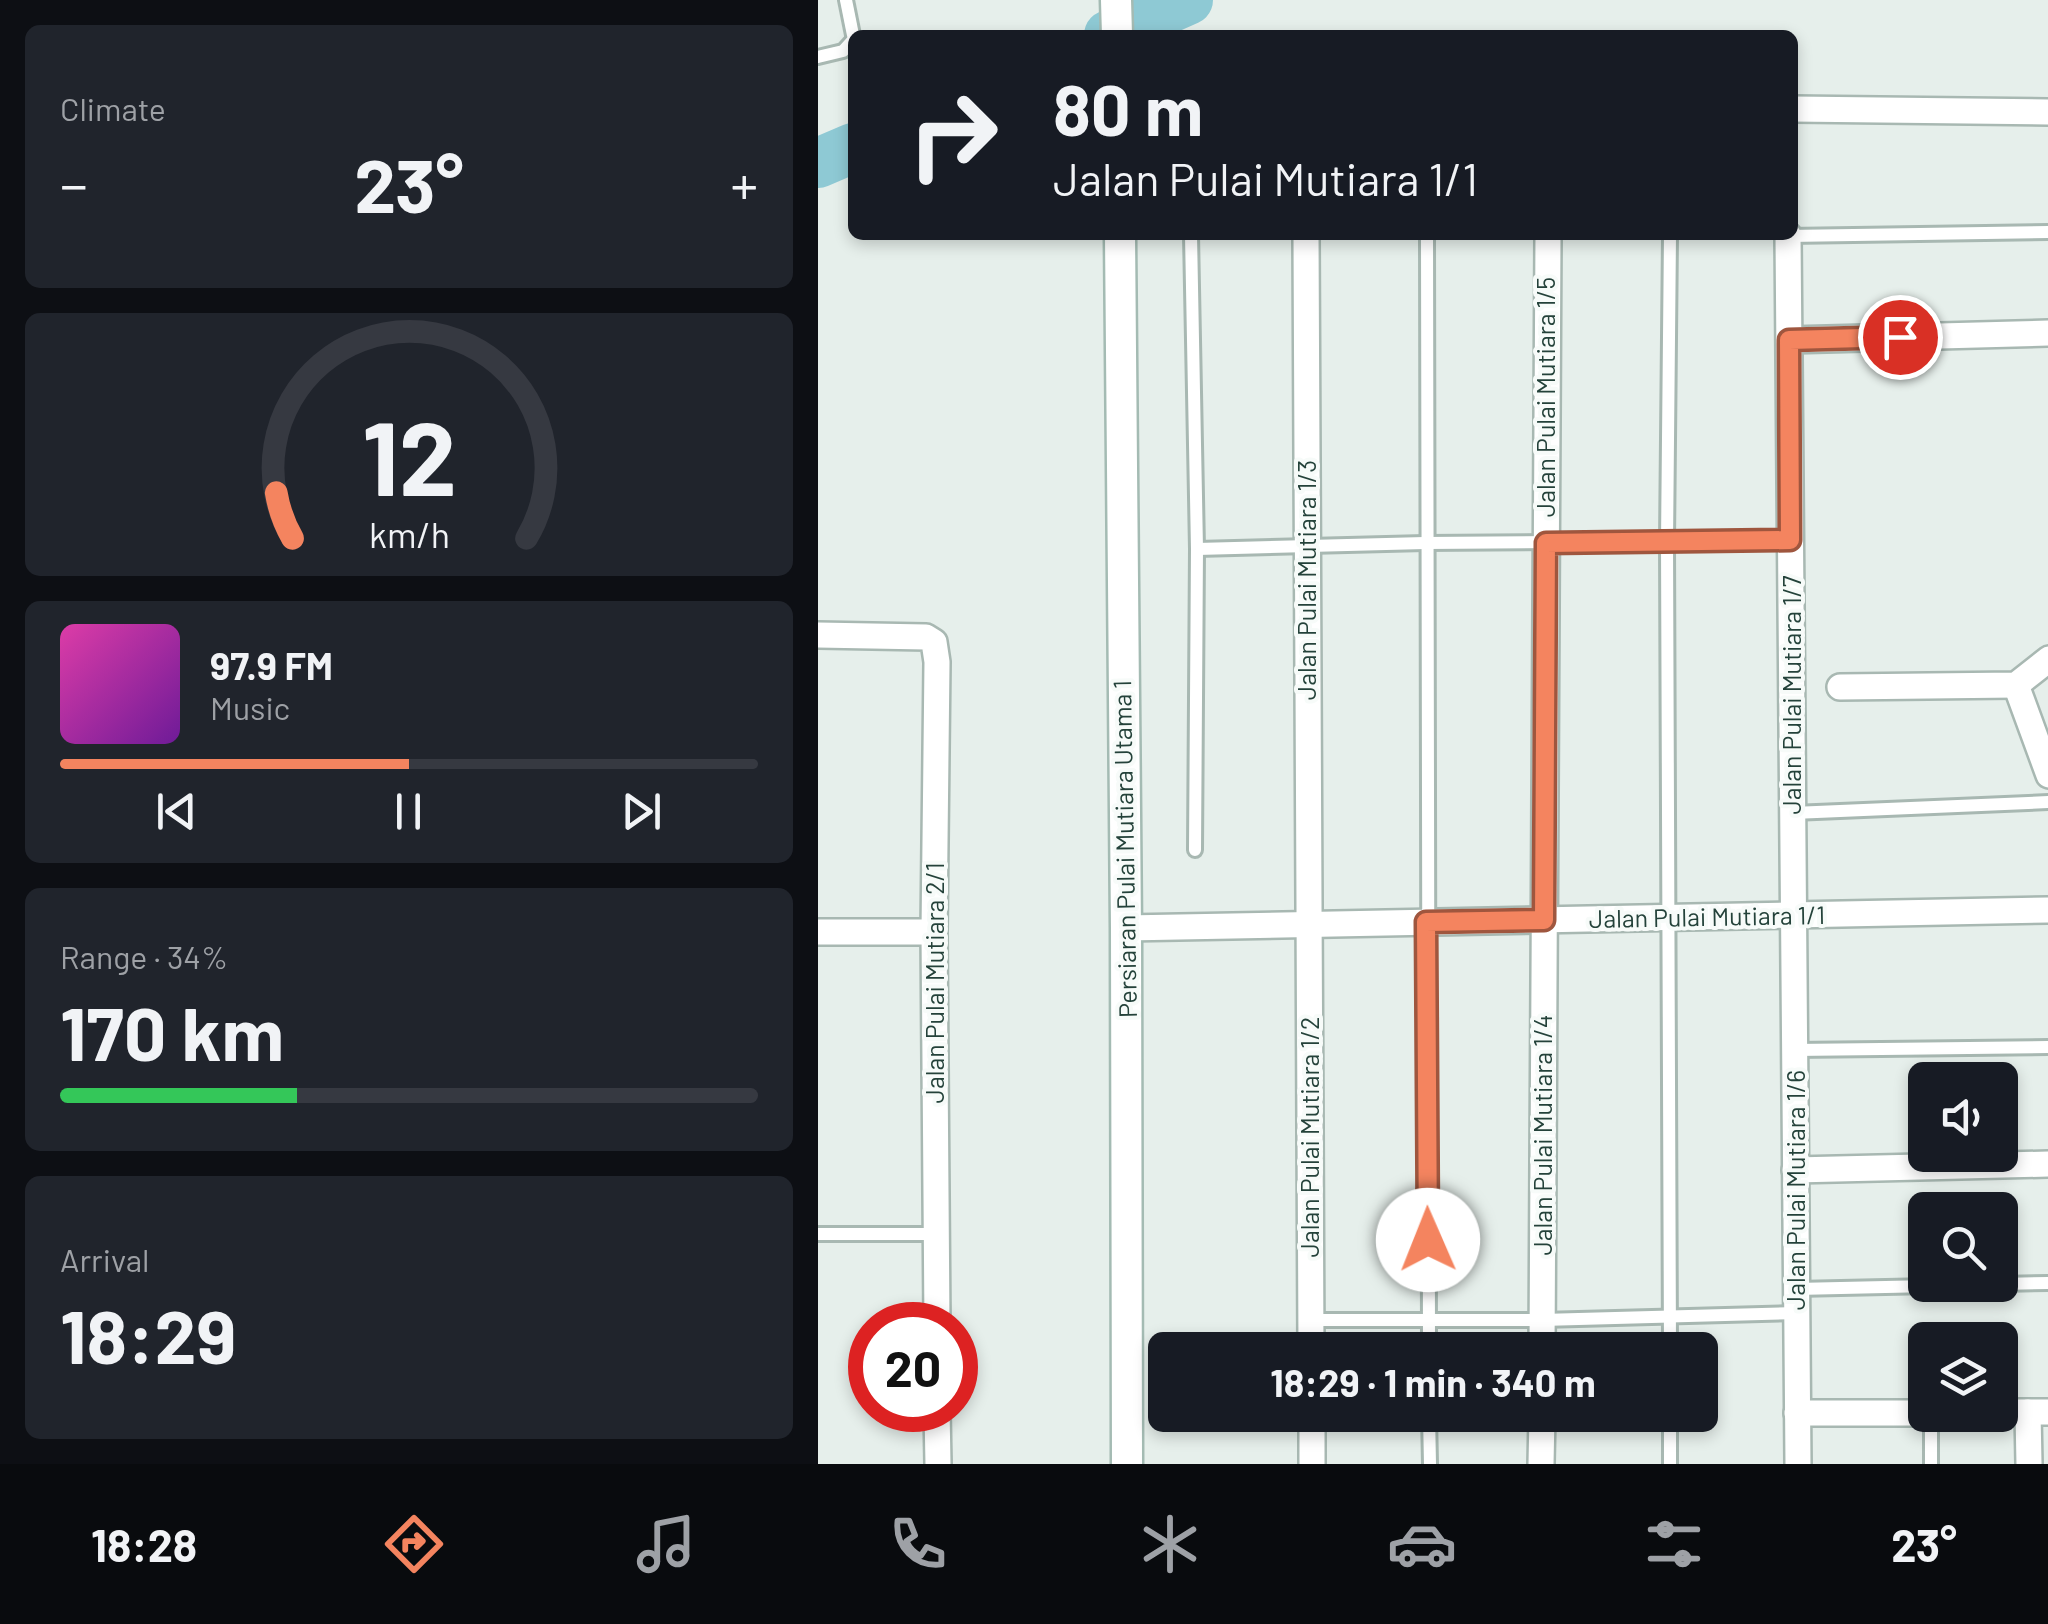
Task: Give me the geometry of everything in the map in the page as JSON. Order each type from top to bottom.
[{"type":"main road","points":[[1116,0],[1117,30]]},
{"type":"main road","name":"Persiaran Pulai Mutiara Utama 1","points":[[1120,240],[1127,1464]]},
{"type":"street","points":[[1798,109],[2048,112]]},
{"type":"street","name":"Jalan Pulai Mutiara 1/3","points":[[1306,240],[1309,924]]},
{"type":"street","name":"Jalan Pulai Mutiara 1/5","points":[[1544,920],[1548,240]]},
{"type":"street","name":"Jalan Pulai Mutiara 1/7","points":[[1788,240],[1794,915]]},
{"type":"street","points":[[1789,340],[2048,332]]},
{"type":"street","name":"Jalan Pulai Mutiara 2/1","points":[[818,635],[926,636],[934,642],[937,1302]]},
{"type":"street","points":[[1840,688],[2016,685],[2048,660]]},
{"type":"street","points":[[2016,685],[2048,776]]},
{"type":"street","name":"Jalan Pulai Mutiara 1/1","points":[[1126,928],[2048,910]]},
{"type":"street","name":"Jalan Pulai Mutiara 1/6","points":[[1794,915],[1798,1464]]},
{"type":"street","name":"Jalan Pulai Mutiara 1/4","points":[[1542,1332],[1544,920]]},
{"type":"street","name":"Jalan Pulai Mutiara 1/2","points":[[1309,924],[1311,1332]]},
{"type":"street","points":[[818,932],[934,932]]},
{"type":"street","points":[[1796,1170],[2048,1164]]},
{"type":"street","points":[[2029,1464],[2038,1412]]},
{"type":"street","points":[[1797,1413],[1908,1414]]},
{"type":"street","points":[[937,1432],[938,1464]]},
{"type":"street","points":[[1312,1432],[1312,1464]]},
{"type":"street","points":[[1541,1464],[1542,1432]]},
{"type":"lane","points":[[846,0],[852,30]]},
{"type":"lane","points":[[818,57],[844,51],[848,45]]},
{"type":"lane","points":[[1798,235],[2048,232]]},
{"type":"lane","points":[[1191,240],[1197,549],[1196,850]]},
{"type":"lane","points":[[1427,240],[1429,1332]]},
{"type":"lane","points":[[1670,240],[1670,1332]]},
{"type":"lane","points":[[1197,549],[1426,542],[1790,540]]},
{"type":"lane","points":[[1793,813],[2048,802]]},
{"type":"lane","points":[[1794,1050],[2048,1047]]},
{"type":"lane","points":[[818,1234],[936,1234]]},
{"type":"lane","points":[[2018,1284],[2048,1283]]},
{"type":"lane","points":[[1311,1320],[1670,1317],[1908,1291]]},
{"type":"lane","points":[[1429,1432],[1430,1464]]},
{"type":"lane","points":[[1670,1432],[1670,1464]]},
{"type":"lane","points":[[1929,1432],[1931,1464]]},
{"type":"waterway","points":[[1120,30],[1188,0]]},
{"type":"waterway","points":[[818,163],[848,150]]},
{"type":"route","points":[[1428,1240],[1426,922],[1544,920],[1546,543],[1790,540],[1789,340],[1900,337]]}]
